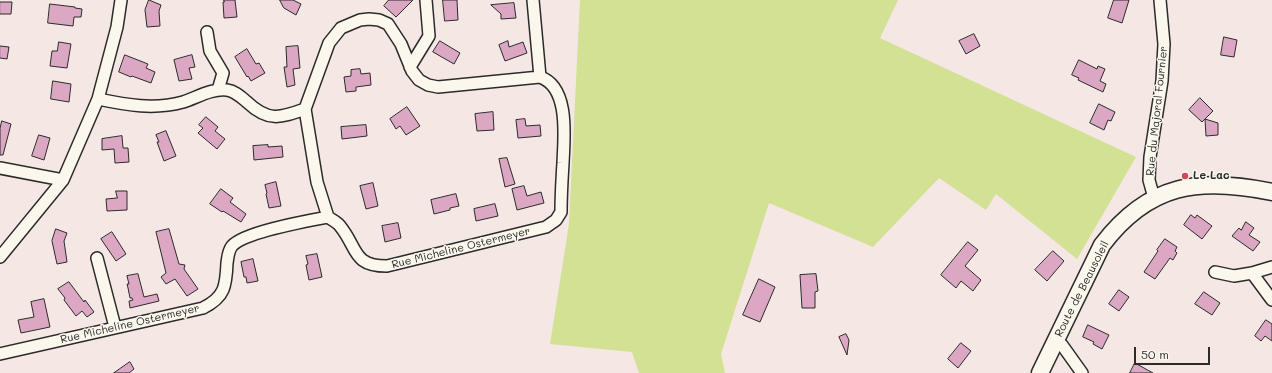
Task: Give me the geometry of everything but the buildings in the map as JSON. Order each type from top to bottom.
[{"type":"main road","name":"Route de Beausoleil","points":[[1040,373],[1102,245],[1125,219],[1143,204],[1154,198],[1176,190],[1202,185],[1219,184],[1250,187]]},
{"type":"main road","points":[[1250,187],[1272,186]]},
{"type":"main road","points":[[1250,187],[1272,192]]},
{"type":"street","points":[[0,257],[63,180],[98,99],[117,27],[121,0]]},
{"type":"street","points":[[410,67],[428,36],[426,0]]},
{"type":"street","points":[[328,217],[317,182],[305,109],[329,43],[341,28],[360,20],[369,19],[388,24],[401,44],[410,67],[419,80],[428,85],[438,87],[540,77],[533,0]]},
{"type":"street","name":"Rue du Majoral Fournier","points":[[1154,198],[1149,180],[1150,157],[1162,81],[1164,44],[1160,0]]},
{"type":"street","points":[[207,32],[210,51],[223,73],[218,90]]},
{"type":"street","name":"Rue Micheline Ostermeyer","points":[[0,354],[208,306],[221,294],[226,283],[228,255],[232,247],[240,239],[256,233],[328,217],[340,225],[359,257],[368,264],[387,266],[546,227],[556,220],[561,212],[564,125],[562,108],[557,92],[547,79],[540,77]]},
{"type":"street","points":[[98,99],[130,106],[156,106],[182,102],[213,91],[227,90],[239,94],[257,112],[271,117],[286,116],[305,109]]},
{"type":"street","points":[[0,168],[63,180]]},
{"type":"street","points":[[97,258],[115,327]]},
{"type":"street","points":[[1215,272],[1234,276],[1252,273],[1272,267]]},
{"type":"street","points":[[1252,273],[1272,300]]},
{"type":"street","points":[[1056,342],[1062,346],[1082,373]]},
{"type":"green space","points":[[580,0],[898,0],[880,38],[1136,157],[1077,259],[996,194],[986,210],[939,178],[873,247],[769,203],[721,354],[725,373],[639,373],[632,352],[550,344],[569,224]]},
{"type":"place","name":"Le Lac","points":[[1185,176]]}]
